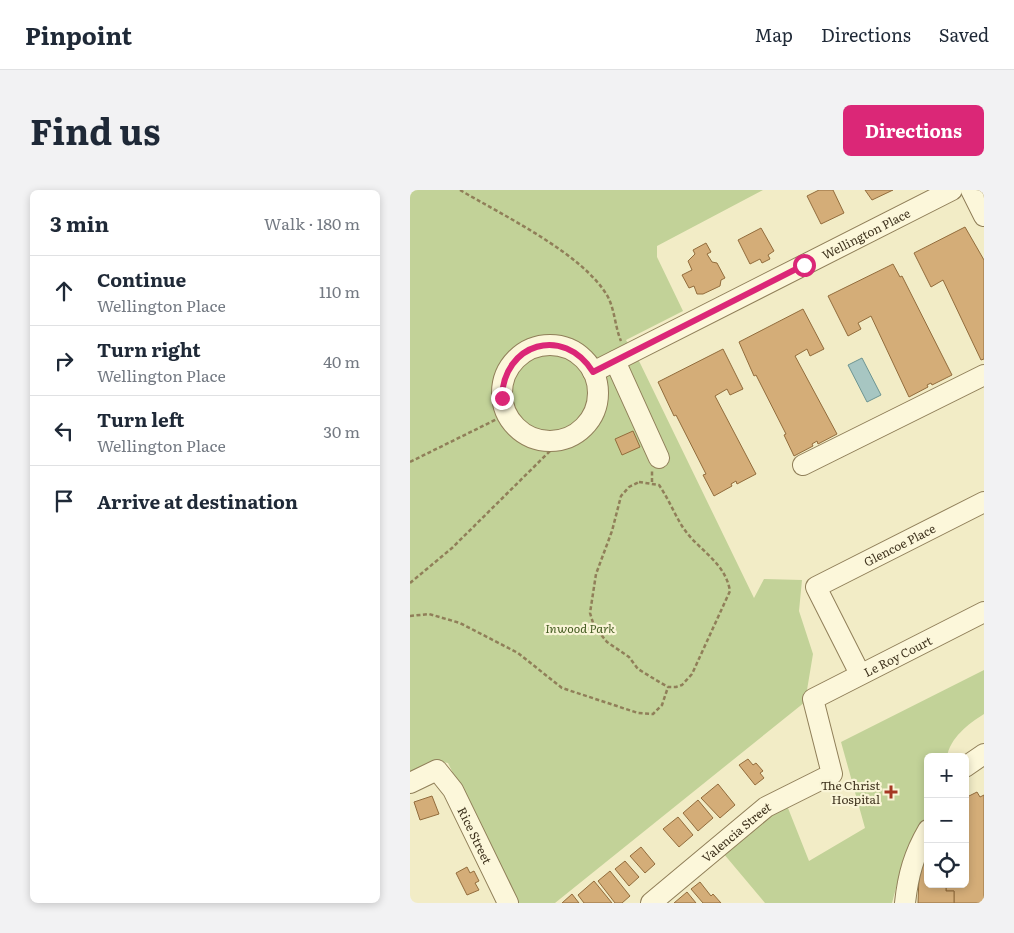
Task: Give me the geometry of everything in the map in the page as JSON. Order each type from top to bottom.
[{"type":"street","name":"Wellington Place","points":[[593,372],[952,190]]},
{"type":"street","points":[[971,190],[984,216]]},
{"type":"street","points":[[546,345],[564,347],[583,358],[593,372],[598,389],[596,407],[588,422],[566,438],[543,440],[532,437],[520,430],[506,411],[502,398],[505,377],[514,361],[528,350],[546,345]]},
{"type":"street","points":[[615,361],[659,458]]},
{"type":"street","points":[[803,465],[984,375]]},
{"type":"street","name":"Glencoe Place","points":[[860,674],[816,587],[984,502]]},
{"type":"street","name":"Le Roy Court","points":[[832,774],[812,698],[984,612]]},
{"type":"street","points":[[969,764],[984,754]]},
{"type":"street","name":"Rice Street","points":[[410,783],[437,770],[453,790],[508,903]]},
{"type":"street","name":"Valencia Street","points":[[651,903],[766,807],[832,774]]},
{"type":"street","points":[[906,903],[908,875],[915,853],[924,837]]},
{"type":"path","points":[[460,190],[560,250],[590,274],[608,297],[622,342]]},
{"type":"path","points":[[410,462],[499,418]]},
{"type":"path","points":[[410,583],[452,548],[553,448]]},
{"type":"path","points":[[639,482],[659,485],[682,526],[693,540],[709,553],[724,572],[730,592],[692,674],[682,685],[668,687],[638,669],[629,657],[607,642],[594,626],[590,613],[596,574],[612,531],[621,496],[629,487],[639,482]]},
{"type":"path","points":[[410,616],[429,614],[460,623],[518,653],[562,688],[638,713],[653,714],[662,705],[668,687]]},
{"type":"green space","name":"Inwood Park","points":[[410,190],[763,190],[657,246],[657,257],[683,311],[626,340],[640,363],[754,598],[764,579],[802,580],[799,611],[813,654],[805,702],[555,903],[518,903],[516,901],[448,763],[436,761],[410,772]]},
{"type":"green space","name":"The Christ Hospital","points":[[984,670],[984,714],[966,727],[956,738],[948,753],[924,753],[924,820],[900,873],[892,903],[765,903],[718,847],[784,798],[809,861],[865,828],[841,742]]},
{"type":"water","points":[[862,358],[881,395],[867,402],[848,365]]},
{"type":"building","points":[[819,190],[833,190],[844,213],[821,224],[807,196]]},
{"type":"building","points":[[865,190],[893,190],[872,200]]},
{"type":"building","points":[[965,227],[984,260],[984,359],[981,360],[943,280],[931,287],[914,253]]},
{"type":"building","points":[[761,228],[774,251],[768,255],[770,259],[762,263],[760,259],[750,264],[738,240]]},
{"type":"building","points":[[706,243],[711,252],[707,254],[712,262],[717,263],[725,278],[721,280],[720,286],[703,294],[697,294],[694,286],[689,288],[682,275],[692,270],[688,261],[695,254],[693,250]]},
{"type":"building","points":[[893,264],[900,277],[902,276],[952,375],[932,385],[931,383],[927,385],[928,387],[909,397],[871,316],[858,323],[861,329],[848,336],[828,296]]},
{"type":"building","points":[[803,309],[824,349],[810,356],[807,349],[795,356],[837,434],[818,444],[817,441],[812,444],[813,446],[794,456],[784,435],[786,434],[756,375],[754,376],[739,342]]},
{"type":"building","points":[[723,349],[743,389],[730,395],[727,389],[715,396],[756,474],[737,484],[736,481],[731,484],[732,486],[714,496],[703,475],[706,474],[676,415],[674,416],[658,382]]},
{"type":"building","points":[[633,431],[640,447],[622,455],[615,439]]},
{"type":"building","points":[[748,759],[753,765],[756,763],[763,771],[760,773],[764,778],[755,785],[739,765]]},
{"type":"building","points":[[718,784],[735,805],[720,818],[701,798]]},
{"type":"building","points":[[977,792],[980,797],[984,795],[984,903],[954,903],[954,891],[946,891],[946,888],[969,888],[969,796]]},
{"type":"building","points":[[432,796],[439,814],[420,820],[414,802]]},
{"type":"building","points":[[698,800],[713,818],[698,831],[683,813]]},
{"type":"building","points":[[678,817],[693,835],[679,847],[663,829]]},
{"type":"building","points":[[641,847],[655,864],[645,873],[630,856]]},
{"type":"building","points":[[920,847],[924,847],[924,888],[946,888],[946,891],[954,891],[954,903],[918,903]]},
{"type":"building","points":[[625,861],[639,877],[629,886],[615,869]]},
{"type":"building","points":[[467,867],[470,873],[474,871],[479,881],[475,883],[479,890],[467,895],[456,873]]},
{"type":"building","points":[[610,871],[630,896],[622,903],[615,903],[598,881]]},
{"type":"building","points":[[594,881],[612,903],[584,903],[578,895]]},
{"type":"building","points":[[700,882],[711,896],[713,894],[721,903],[703,903],[691,889]]},
{"type":"building","points":[[687,892],[696,903],[674,903]]},
{"type":"building","points":[[572,894],[579,903],[562,903]]},
{"type":"place","name":"The Christ Hospital","points":[[891,792]]},
{"type":"route","points":[[502,398],[502,386],[509,368],[520,355],[528,350],[546,345],[564,347],[583,358],[593,372],[804,265]]}]
